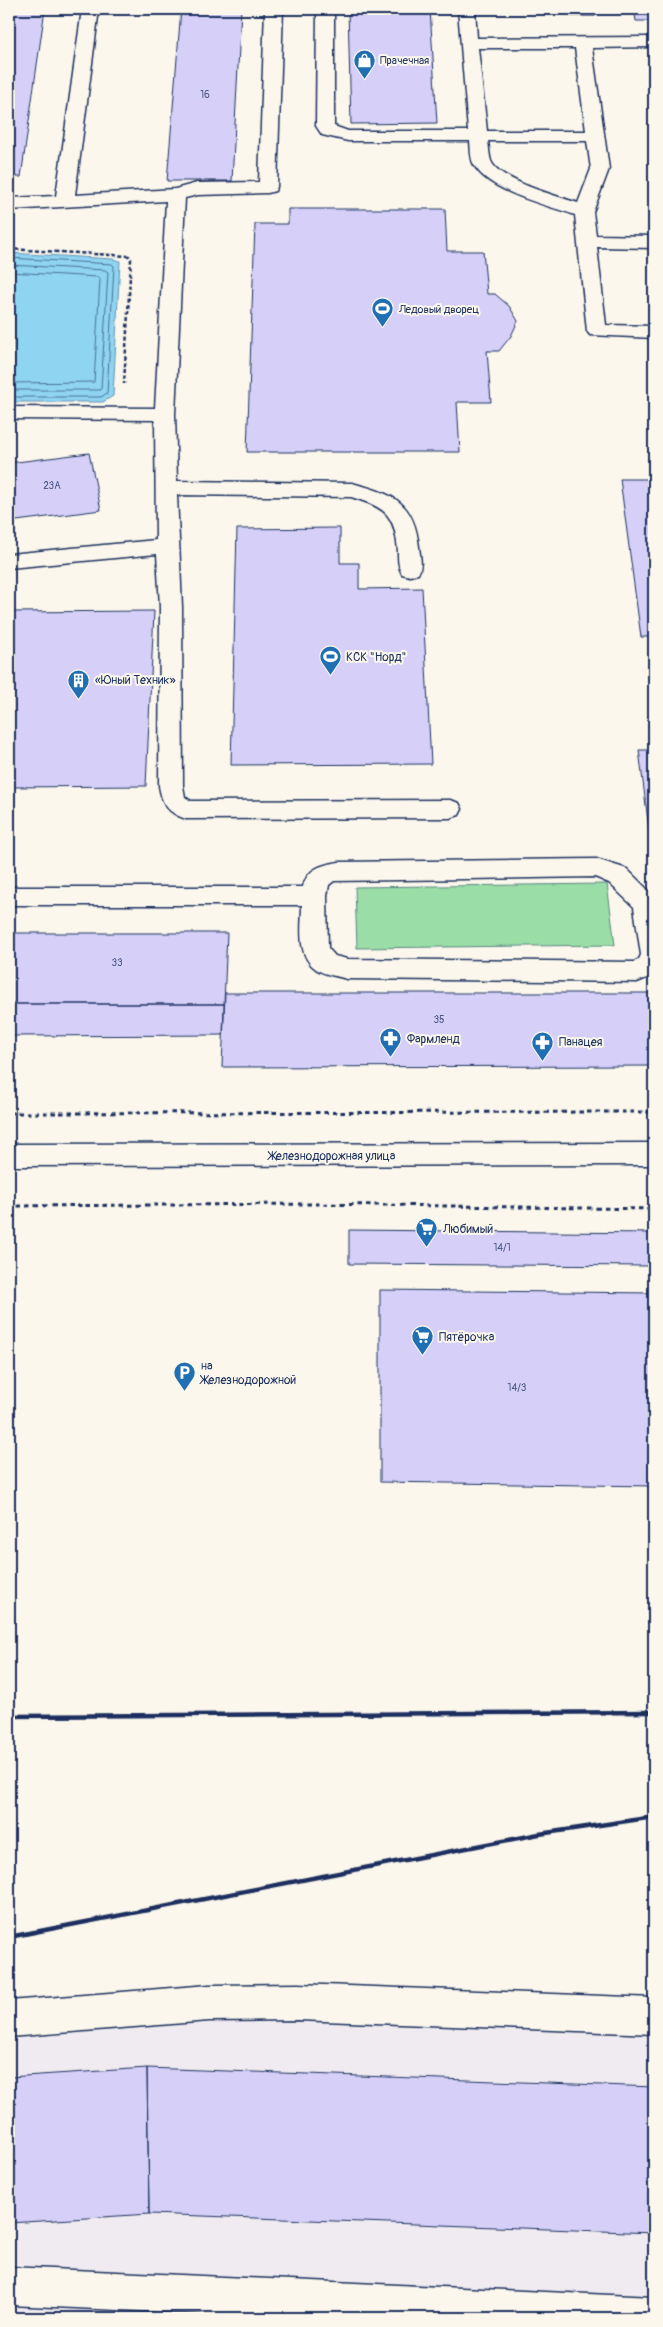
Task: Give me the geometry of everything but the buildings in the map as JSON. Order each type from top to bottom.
[{"type":"main road","points":[[64,201],[90,9]]},
{"type":"main road","points":[[9,204],[176,195],[198,189],[268,187],[274,9]]},
{"type":"main road","points":[[325,9],[325,126],[328,131],[348,136],[596,136]]},
{"type":"main road","points":[[466,9],[482,162],[493,175],[513,186],[584,212]]},
{"type":"main road","points":[[583,42],[600,169],[584,212],[597,331],[654,332]]},
{"type":"main road","points":[[470,43],[654,42]]},
{"type":"main road","points":[[176,195],[164,414],[167,546],[171,607],[171,786],[174,802],[186,810],[450,809]]},
{"type":"main road","points":[[588,241],[654,242]]},
{"type":"main road","points":[[9,413],[164,414]]},
{"type":"main road","points":[[166,488],[352,490],[378,497],[398,508],[407,526],[410,569]]},
{"type":"main road","points":[[9,561],[167,546]]},
{"type":"main road","points":[[596,868],[618,876],[646,904],[654,955],[649,966],[638,972],[347,969],[326,963],[315,951],[314,896],[318,880],[327,873],[339,871],[596,868]]},
{"type":"main road","points":[[9,896],[314,896]]},
{"type":"main road","name":"Железнодорожная улица","points":[[9,1155],[654,1154]]},
{"type":"main road","points":[[9,2019],[210,2003],[288,2002],[654,2016]]},
{"type":"main road","points":[[9,2286],[654,2316]]},
{"type":"path","points":[[9,249],[129,256],[131,259],[121,414]]},
{"type":"path","points":[[9,1113],[654,1112]]},
{"type":"path","points":[[9,1206],[315,1204],[654,1209]]},
{"type":"shaded area","points":[[260,2019],[654,2031],[654,2318],[9,2318],[9,2037]]},
{"type":"green space","points":[[607,884],[615,945],[357,948],[355,887]]},
{"type":"water","points":[[9,253],[120,261],[113,396],[103,402],[9,402]]},
{"type":"railway","points":[[9,1716],[654,1712]]},
{"type":"railway","points":[[9,1937],[539,1834],[654,1817]]},
{"type":"place","name":"Прачечная","points":[[364,79]]},
{"type":"place","name":"Ледовый дворец","points":[[383,328]]},
{"type":"place","name":"КСК \"Норд\"","points":[[330,676]]},
{"type":"place","name":"«Юный Техник»","points":[[79,699]]},
{"type":"place","name":"Фармленд","points":[[391,1058]]},
{"type":"place","name":"Панацея","points":[[543,1061]]},
{"type":"place","name":"Любимый","points":[[427,1248]]},
{"type":"place","name":"Пятёрочка","points":[[423,1356]]},
{"type":"place","name":"на Железнодорожной","points":[[185,1392]]}]
